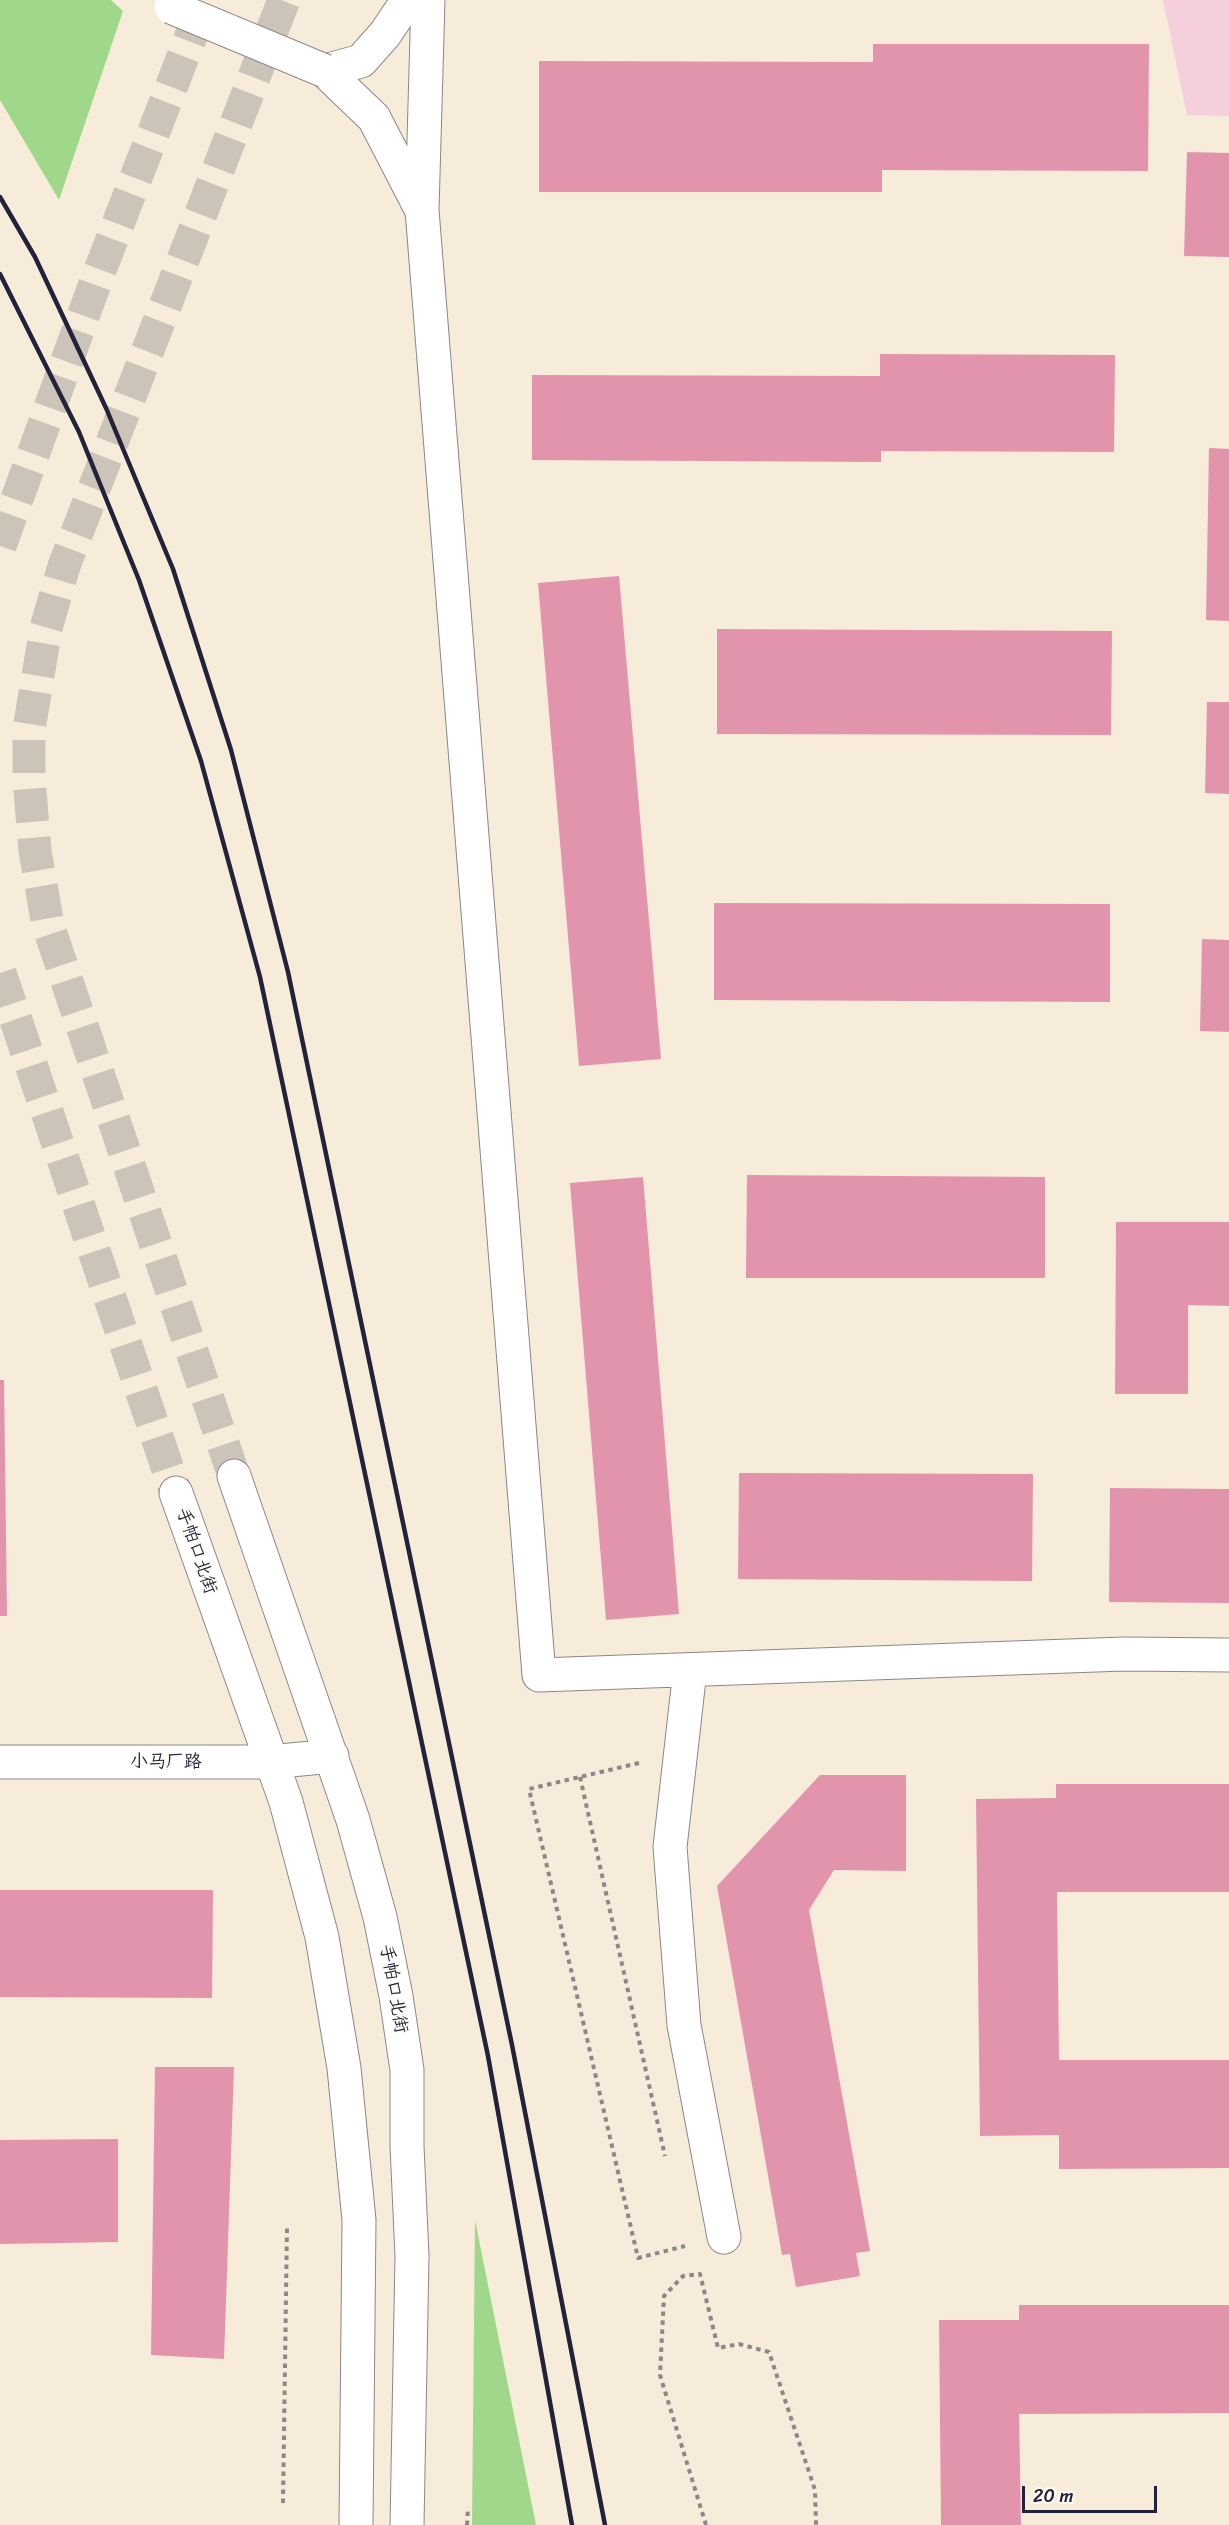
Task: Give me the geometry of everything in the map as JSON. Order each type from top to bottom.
[{"type":"street","points":[[325,71],[361,62],[385,34],[408,0]]},
{"type":"street","points":[[428,0],[422,210],[539,1675],[1124,1654],[1229,1655]]},
{"type":"street","points":[[168,3],[325,71],[374,118],[422,210]]},
{"type":"street","name":"手帕口北街","points":[[234,1476],[353,1820],[380,1917],[396,1996],[407,2070],[412,2324],[407,2525]]},
{"type":"street","name":"手帕口北街","points":[[176,1493],[286,1802],[322,1937],[344,2068],[359,2220],[356,2525]]},
{"type":"street","points":[[690,1670],[670,1847],[684,2025],[724,2237]]},
{"type":"street","name":"小马厂路","points":[[0,1762],[270,1762],[332,1756]]},
{"type":"path","points":[[680,1754],[529,1789],[638,2258],[685,2247],[682,2236]]},
{"type":"path","points":[[580,1777],[667,2167]]},
{"type":"path","points":[[283,2503],[287,2226]]},
{"type":"path","points":[[706,2525],[660,2375],[664,2296],[683,2276],[700,2274],[718,2348],[739,2344],[769,2352],[815,2490],[816,2525]]},
{"type":"path","points":[[468,2507],[468,2525]]},
{"type":"shaded area","points":[[1163,0],[1229,0],[1229,116],[1187,115]]},
{"type":"green space","points":[[0,0],[111,0],[123,11],[59,200],[0,100]]},
{"type":"green space","points":[[475,2220],[536,2525],[472,2525]]},
{"type":"building","points":[[873,44],[1149,44],[1148,171],[882,170],[882,192],[539,192],[539,61],[873,62]]},
{"type":"building","points":[[1187,152],[1229,153],[1229,257],[1184,256]]},
{"type":"building","points":[[880,354],[1115,355],[1114,452],[881,451],[881,462],[532,460],[532,375],[880,376]]},
{"type":"building","points":[[1209,448],[1229,449],[1229,621],[1206,620]]},
{"type":"building","points":[[619,576],[661,1059],[579,1066],[538,583]]},
{"type":"building","points":[[717,629],[1112,631],[1111,735],[717,734]]},
{"type":"building","points":[[1207,702],[1229,702],[1229,794],[1205,793]]},
{"type":"building","points":[[714,903],[1110,904],[1110,1002],[714,1000]]},
{"type":"building","points":[[1202,939],[1229,940],[1229,1032],[1200,1031]]},
{"type":"building","points":[[747,1175],[1045,1177],[1045,1278],[746,1278]]},
{"type":"building","points":[[643,1177],[679,1614],[606,1620],[570,1183]]},
{"type":"building","points":[[1116,1222],[1229,1222],[1229,1306],[1188,1305],[1188,1394],[1115,1394]]},
{"type":"building","points":[[0,1380],[4,1380],[7,1616],[0,1616]]},
{"type":"building","points":[[739,1473],[1033,1474],[1032,1581],[738,1579]]},
{"type":"building","points":[[1110,1488],[1229,1489],[1229,1603],[1109,1602]]},
{"type":"building","points":[[820,1775],[906,1775],[906,1871],[834,1870],[809,1910],[870,2251],[856,2253],[860,2276],[796,2287],[790,2254],[782,2255],[717,1886]]},
{"type":"building","points":[[1056,1784],[1229,1784],[1229,1892],[1057,1892],[1059,2060],[1229,2060],[1229,2168],[1059,2169],[1059,2135],[980,2136],[976,1799],[1056,1798]]},
{"type":"building","points":[[0,1890],[213,1890],[212,1998],[0,1997]]},
{"type":"building","points":[[155,2067],[234,2067],[224,2359],[151,2355]]},
{"type":"building","points":[[118,2139],[118,2242],[0,2244],[0,2140]]},
{"type":"building","points":[[1019,2305],[1229,2305],[1229,2413],[1019,2414],[1021,2525],[941,2525],[939,2320],[1019,2320]]},
{"type":"tunnel","points":[[0,546],[97,278],[205,0]]},
{"type":"tunnel","points":[[234,1476],[48,925],[35,851],[29,779],[29,729],[46,628],[64,566],[284,0]]},
{"type":"tunnel","points":[[0,973],[176,1493]]},
{"type":"railway","points":[[0,197],[35,257],[106,408],[173,569],[231,750],[288,972],[512,2045],[605,2525]]},
{"type":"railway","points":[[0,274],[79,432],[139,580],[201,761],[260,977],[488,2056],[572,2525]]}]
